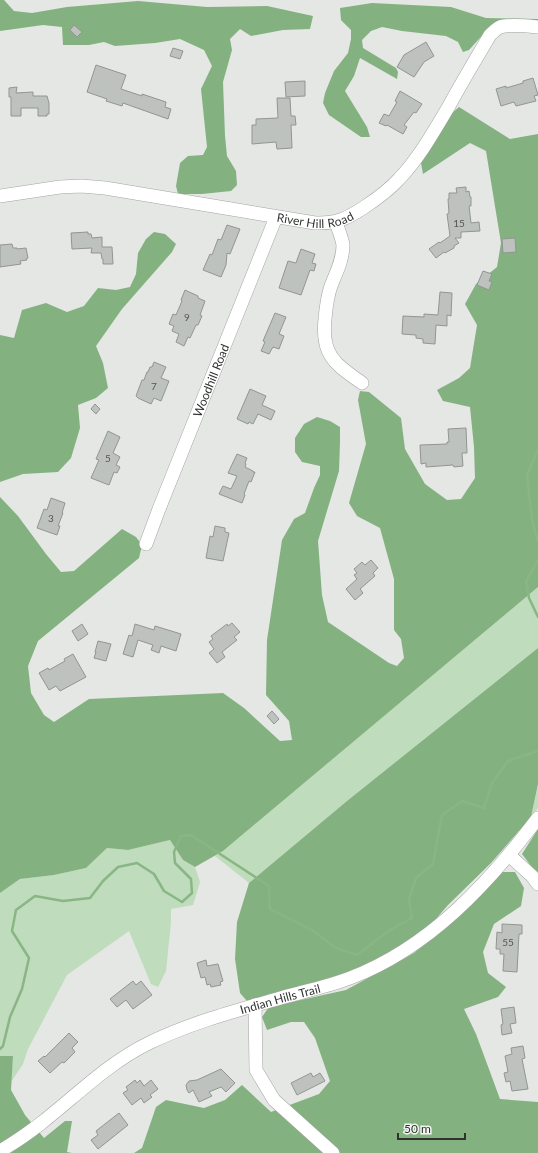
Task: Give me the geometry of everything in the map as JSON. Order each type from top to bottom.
[{"type":"street","name":"River Hill Road","points":[[0,196],[60,187],[81,186],[315,223],[325,224],[336,222],[354,214],[383,194],[400,178],[414,161],[433,132],[490,35],[495,30],[507,26],[538,27]]},
{"type":"street","name":"Woodhill Road","points":[[146,544],[158,509],[276,217]]},
{"type":"street","points":[[336,222],[343,245],[338,272],[329,294],[324,320],[324,339],[326,349],[330,356],[347,373],[362,383]]},
{"type":"street","name":"Indian Hills Trail","points":[[0,1151],[20,1139],[41,1123],[104,1071],[130,1053],[149,1043],[177,1030],[200,1022],[351,978],[381,964],[428,934],[456,911],[509,854],[538,818]]},
{"type":"street","points":[[509,854],[532,876],[538,884]]},
{"type":"street","points":[[255,1005],[256,1070],[274,1100],[333,1153]]},
{"type":"green space","points":[[0,0],[4,0],[14,11],[32,13],[67,7],[138,1],[207,7],[267,6],[313,16],[310,29],[283,30],[251,36],[240,29],[230,39],[232,50],[223,82],[225,136],[227,156],[236,171],[237,185],[231,191],[202,194],[178,194],[176,186],[180,163],[188,156],[203,155],[207,147],[201,89],[212,66],[204,50],[180,39],[155,43],[115,46],[104,42],[89,45],[63,45],[62,27],[43,25],[0,31]]},
{"type":"green space","points":[[372,3],[451,7],[486,18],[538,19],[538,25],[487,30],[469,50],[463,52],[458,42],[446,36],[382,27],[371,31],[362,40],[363,48],[396,68],[398,72],[397,79],[360,58],[354,76],[345,91],[367,127],[370,137],[361,137],[329,115],[323,103],[325,93],[334,71],[348,53],[351,39],[351,30],[341,20],[340,8]]},
{"type":"green space","points":[[459,107],[510,139],[538,134],[538,587],[223,851],[195,867],[183,860],[170,840],[128,850],[107,848],[86,868],[54,875],[20,879],[0,893],[0,497],[18,516],[61,572],[74,571],[122,529],[136,537],[142,545],[139,558],[38,641],[28,666],[31,693],[44,715],[54,722],[89,699],[223,693],[244,708],[280,741],[292,740],[289,721],[266,695],[267,640],[282,540],[294,519],[305,513],[320,475],[320,466],[302,462],[295,452],[295,438],[304,424],[317,417],[330,421],[340,427],[339,471],[318,541],[322,595],[328,622],[389,663],[397,666],[404,658],[401,639],[394,630],[394,579],[380,528],[357,516],[349,503],[366,444],[358,400],[360,391],[369,392],[401,418],[405,449],[425,484],[447,500],[461,499],[475,478],[470,407],[443,401],[437,390],[459,378],[470,368],[477,325],[465,304],[476,284],[497,267],[501,243],[486,151],[470,143],[423,174],[421,163],[451,114]]},
{"type":"green space","points":[[154,232],[165,234],[176,244],[172,252],[122,309],[96,346],[103,363],[108,388],[96,398],[78,405],[80,428],[71,458],[58,472],[23,474],[0,482],[0,335],[14,338],[22,310],[46,303],[67,312],[84,306],[98,288],[116,290],[130,287],[136,274],[138,253],[146,239]]},
{"type":"green space","points":[[538,587],[538,648],[347,801],[249,883],[215,856],[223,851]]},
{"type":"green space","points":[[538,648],[538,784],[531,817],[491,863],[448,905],[428,928],[398,948],[366,965],[343,974],[270,996],[247,1001],[240,993],[235,959],[237,922],[249,883],[347,801]]},
{"type":"green space","points":[[538,785],[538,808],[531,817]]},
{"type":"green space","points":[[538,829],[538,875],[522,854]]},
{"type":"green space","points":[[170,840],[183,860],[195,867],[200,882],[193,905],[171,909],[166,971],[158,987],[151,984],[129,931],[67,975],[28,1049],[23,1064],[11,1082],[13,1056],[0,1056],[0,893],[20,879],[54,875],[86,868],[107,848],[128,850]]},
{"type":"green space","points":[[501,872],[515,872],[524,888],[521,906],[494,924],[483,952],[488,973],[506,987],[498,997],[464,1009],[476,1034],[500,1099],[538,1102],[538,1153],[134,1153],[142,1148],[156,1107],[166,1100],[204,1108],[225,1100],[242,1085],[271,1112],[319,1094],[330,1081],[315,1038],[304,1022],[291,1022],[267,1030],[262,1017],[269,1007],[346,990],[414,953],[470,905]]},
{"type":"green space","points":[[0,1056],[13,1056],[11,1090],[25,1115],[44,1138],[65,1121],[72,1121],[67,1152],[72,1153],[0,1153]]},
{"type":"building","points":[[74,25],[82,32],[77,37],[70,30]]},
{"type":"building","points":[[426,42],[434,56],[424,62],[414,77],[397,67],[404,55]]},
{"type":"building","points":[[173,48],[183,51],[180,59],[170,56]]},
{"type":"building","points":[[96,65],[126,75],[121,89],[166,102],[165,107],[171,109],[168,119],[123,103],[122,106],[106,101],[107,99],[87,92]]},
{"type":"building","points":[[533,78],[538,95],[534,96],[536,101],[516,106],[514,102],[501,106],[496,89],[523,83],[523,81]]},
{"type":"building","points":[[305,81],[305,96],[286,97],[285,82]]},
{"type":"building","points":[[17,87],[16,93],[33,92],[33,96],[47,96],[49,103],[49,114],[47,114],[47,116],[38,116],[38,108],[21,108],[21,116],[11,116],[11,97],[9,97],[9,88]]},
{"type":"building","points":[[400,91],[422,104],[416,113],[414,112],[404,125],[407,127],[403,134],[387,125],[386,126],[379,123],[384,114],[389,116],[397,102],[395,101]]},
{"type":"building","points":[[277,98],[290,98],[291,116],[295,116],[296,125],[291,125],[292,148],[277,149],[276,142],[252,144],[252,125],[256,125],[256,119],[278,118]]},
{"type":"building","points":[[466,187],[466,192],[469,191],[471,197],[471,206],[469,206],[471,223],[479,222],[480,231],[461,232],[461,238],[455,238],[459,243],[454,246],[454,248],[445,253],[444,252],[436,258],[429,249],[450,236],[447,214],[449,213],[449,193],[457,193],[456,188]]},
{"type":"building","points":[[227,225],[240,229],[230,254],[227,253],[226,265],[221,277],[203,270],[210,254],[212,255],[218,239],[221,240]]},
{"type":"building","points":[[88,232],[88,234],[91,234],[92,238],[102,237],[102,247],[112,247],[113,264],[103,264],[101,253],[91,253],[92,248],[72,249],[71,233]]},
{"type":"building","points":[[515,238],[516,252],[503,253],[502,239]]},
{"type":"building","points":[[12,244],[13,248],[26,248],[27,260],[20,261],[21,264],[0,267],[0,245]]},
{"type":"building","points":[[301,249],[315,254],[312,263],[316,264],[314,271],[310,270],[301,295],[279,288],[288,261],[296,263]]},
{"type":"building","points":[[483,271],[492,274],[489,281],[492,282],[489,290],[477,285]]},
{"type":"building","points":[[185,290],[205,301],[200,315],[202,316],[198,325],[196,325],[190,338],[188,337],[184,346],[176,342],[179,334],[172,331],[174,326],[169,324],[173,314],[176,315]]},
{"type":"building","points":[[440,292],[452,293],[451,316],[447,315],[447,326],[436,325],[435,344],[423,343],[423,339],[416,338],[416,335],[402,334],[403,316],[424,317],[424,314],[438,315]]},
{"type":"building","points":[[275,313],[286,317],[279,334],[284,336],[279,349],[273,347],[269,354],[261,351],[265,342],[263,341]]},
{"type":"building","points":[[154,362],[166,367],[161,378],[169,381],[161,401],[154,398],[151,404],[136,396],[142,380],[144,380],[147,372],[150,367],[152,367]]},
{"type":"building","points":[[250,389],[266,396],[262,405],[275,411],[271,420],[258,414],[253,424],[249,422],[248,424],[237,419]]},
{"type":"building","points":[[95,404],[100,409],[96,414],[91,409]]},
{"type":"building","points":[[466,428],[467,453],[462,453],[463,466],[454,467],[453,465],[426,467],[426,463],[421,464],[420,445],[447,444],[447,442],[449,442],[448,429]]},
{"type":"building","points":[[108,431],[120,437],[113,453],[120,457],[116,465],[120,467],[117,473],[114,472],[109,485],[91,478],[99,460],[96,459]]},
{"type":"building","points":[[237,454],[247,458],[245,467],[255,472],[251,482],[249,481],[242,503],[219,494],[223,486],[231,489],[237,476],[228,473]]},
{"type":"building","points":[[51,498],[65,503],[58,526],[60,526],[57,535],[37,528],[44,509],[47,510]]},
{"type":"building","points":[[215,526],[225,528],[225,532],[229,533],[223,561],[206,558],[210,536],[213,537]]},
{"type":"building","points":[[371,560],[378,568],[373,573],[375,576],[360,589],[363,593],[355,600],[346,589],[357,579],[354,575],[357,573],[354,569],[362,562],[365,565]]},
{"type":"building","points":[[232,623],[240,632],[234,637],[237,640],[222,652],[225,657],[217,663],[209,653],[214,649],[209,642],[213,639],[211,636],[227,624],[228,626]]},
{"type":"building","points":[[82,624],[88,634],[78,641],[72,631]]},
{"type":"building","points":[[135,624],[154,630],[155,626],[181,634],[176,651],[161,646],[159,653],[151,650],[153,645],[138,640],[133,657],[123,654],[129,635],[132,636]]},
{"type":"building","points":[[98,641],[111,644],[106,661],[94,658]]},
{"type":"building","points":[[73,654],[86,677],[60,691],[56,686],[49,690],[39,673],[48,668],[49,670],[65,661],[64,659]]},
{"type":"building","points":[[272,711],[279,719],[274,724],[267,716]]},
{"type":"building","points":[[502,924],[522,925],[522,934],[519,934],[517,972],[503,971],[504,954],[500,954],[500,949],[496,949],[497,932],[502,933]]},
{"type":"building","points":[[206,960],[207,966],[218,964],[223,981],[220,982],[221,985],[211,987],[210,984],[207,985],[205,977],[201,978],[197,963]]},
{"type":"building","points":[[133,981],[136,985],[141,981],[152,995],[133,1009],[126,1000],[117,1007],[110,999]]},
{"type":"building","points":[[514,1007],[516,1023],[510,1024],[512,1033],[502,1035],[501,1025],[503,1024],[501,1009]]},
{"type":"building","points":[[69,1033],[78,1042],[72,1048],[75,1052],[64,1063],[62,1062],[50,1073],[38,1061],[44,1056],[45,1057]]},
{"type":"building","points":[[523,1046],[525,1058],[522,1059],[528,1089],[512,1091],[510,1081],[506,1082],[504,1073],[508,1072],[505,1056],[512,1054],[511,1048]]},
{"type":"building","points":[[221,1069],[235,1083],[226,1092],[221,1087],[209,1092],[212,1096],[199,1102],[193,1090],[189,1093],[186,1085],[189,1081],[197,1080]]},
{"type":"building","points":[[311,1073],[313,1077],[320,1073],[325,1081],[297,1095],[291,1083]]},
{"type":"building","points":[[135,1080],[137,1083],[140,1080],[144,1086],[151,1080],[158,1089],[150,1095],[152,1097],[144,1103],[141,1098],[132,1105],[123,1093],[128,1090],[126,1087]]},
{"type":"building","points":[[119,1113],[128,1125],[98,1149],[91,1140],[98,1135],[96,1131]]},
{"type":"waterway","points":[[538,450],[527,475],[532,520],[538,542]]},
{"type":"waterway","points":[[538,560],[526,582],[529,598],[538,617]]},
{"type":"waterway","points":[[0,1049],[3,1046],[10,1017],[22,989],[29,958],[12,931],[16,910],[35,896],[63,901],[90,898],[103,881],[118,867],[137,863],[154,874],[164,891],[182,902],[192,893],[191,879],[175,863],[174,852],[181,836],[191,835],[269,886],[270,909],[312,930],[336,948],[357,955],[390,930],[412,918],[409,899],[416,878],[433,864],[442,815],[462,801],[484,808],[492,783],[508,761],[538,751]]}]
